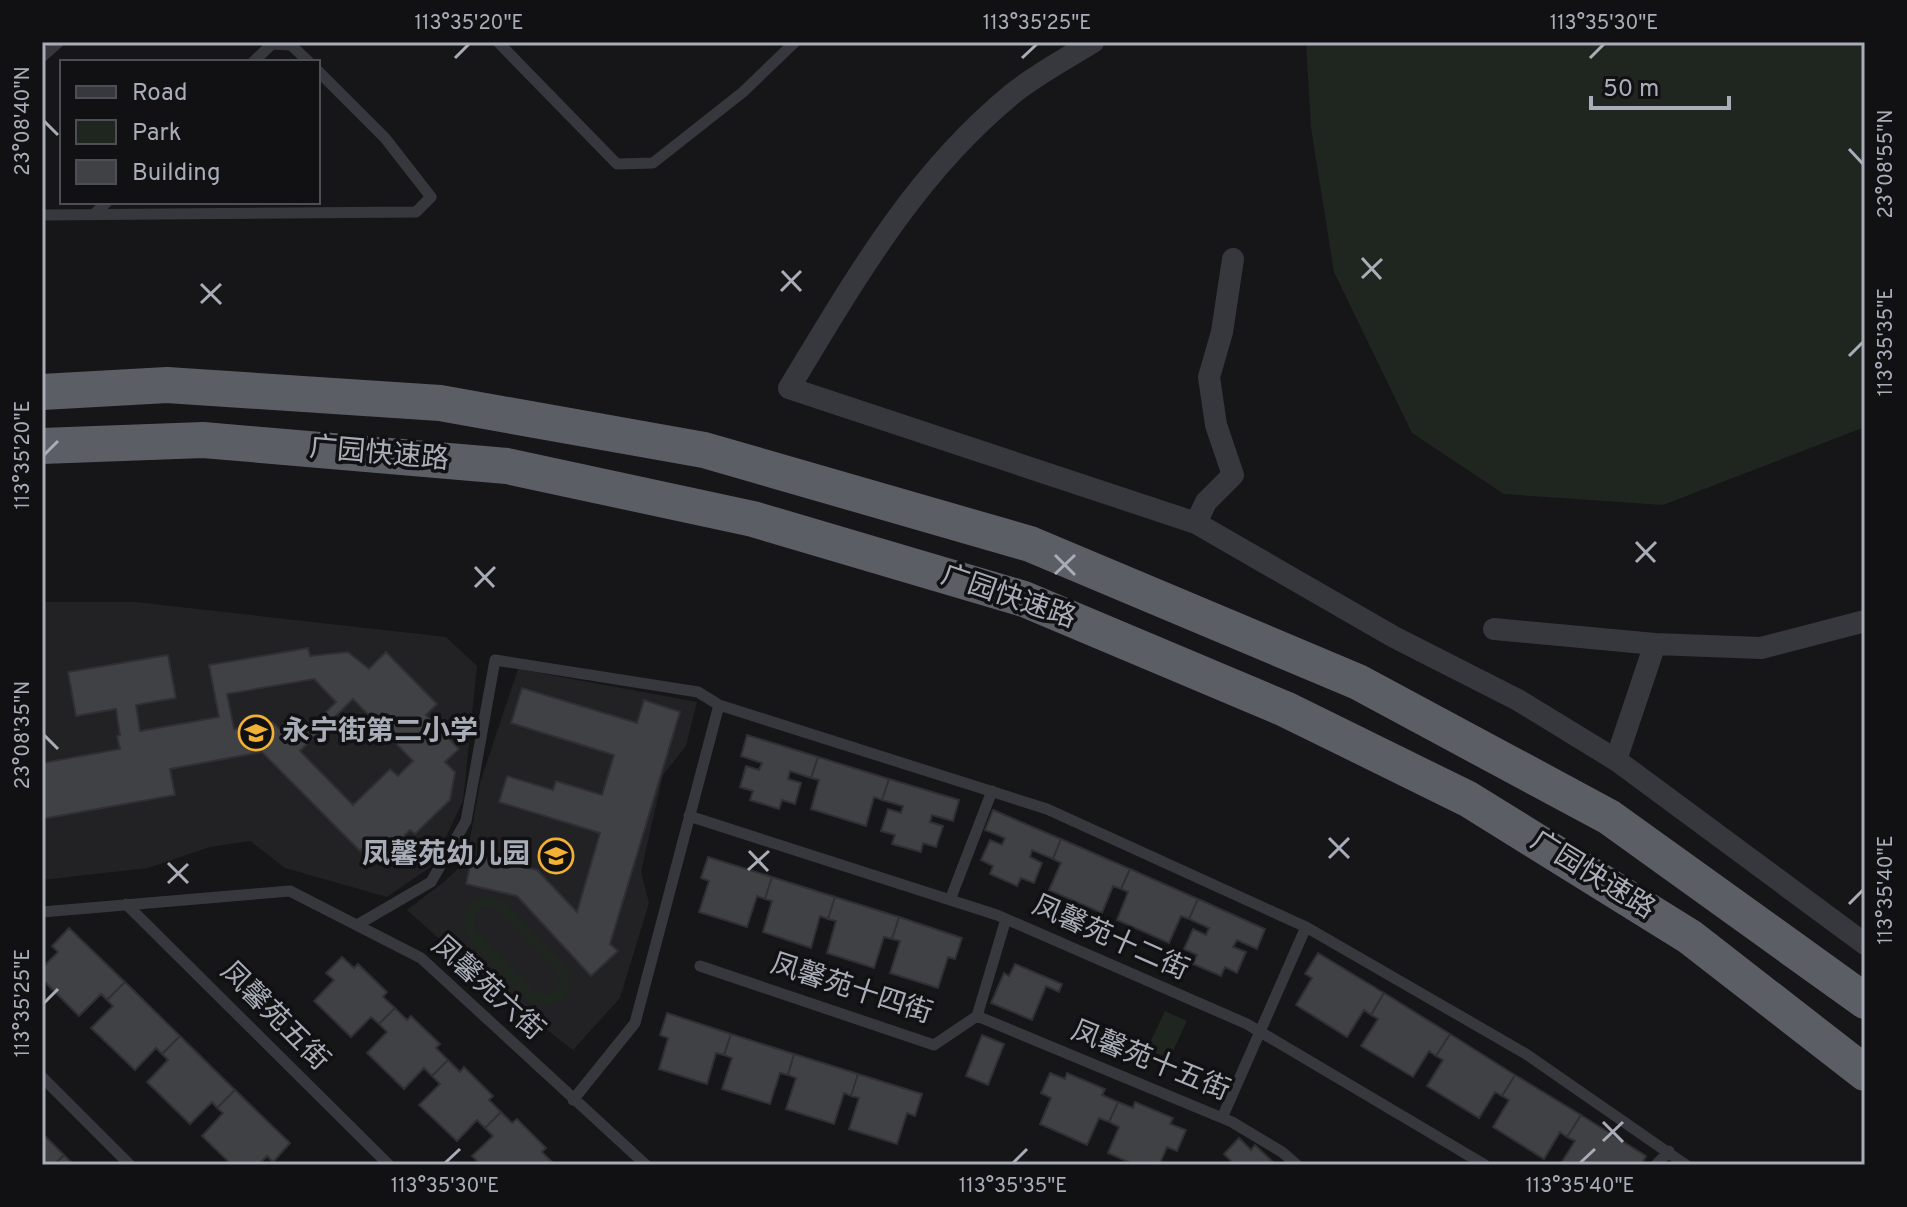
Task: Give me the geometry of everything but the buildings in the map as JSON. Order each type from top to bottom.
[{"type":"highway","name":"广园快速路","points":[[42,392],[167,385],[440,403],[704,450],[1030,544],[1358,682],[1609,817],[1863,1000]]},
{"type":"highway","name":"广园快速路","points":[[42,446],[203,440],[507,466],[753,519],[1024,599],[1285,709],[1468,799],[1690,937],[1865,1073]]},
{"type":"street","points":[[1093,42],[1012,94],[936,166],[879,240],[789,388],[1196,523],[1394,637],[1518,700],[1616,760],[1865,944]]},
{"type":"street","points":[[1196,523],[1206,502],[1233,475],[1216,425],[1209,377],[1222,332],[1233,259]]},
{"type":"street","points":[[1494,629],[1655,644],[1761,648],[1865,621]]},
{"type":"street","points":[[1616,760],[1655,644]]},
{"type":"lane","points":[[42,57],[59,42]]},
{"type":"lane","points":[[498,42],[617,164],[653,163],[743,92],[795,42]]},
{"type":"lane","points":[[255,60],[272,44],[291,45],[307,60]]},
{"type":"lane","points":[[42,215],[416,212],[431,197],[385,138],[320,73]]},
{"type":"lane","points":[[93,215],[105,204]]},
{"type":"lane","points":[[357,925],[431,882],[466,821],[495,660],[698,692],[719,705],[1047,809],[1306,927],[1526,1054],[1686,1165]]},
{"type":"lane","points":[[573,1100],[635,1023],[719,705]]},
{"type":"lane","points":[[950,900],[992,791]]},
{"type":"lane","name":"凤馨苑十二街","points":[[689,816],[1006,919],[1260,1031],[1485,1165]]},
{"type":"lane","name":"凤馨苑六街","points":[[42,912],[290,891],[421,958],[646,1165]]},
{"type":"lane","name":"凤馨苑五街","points":[[126,904],[389,1165]]},
{"type":"lane","points":[[977,1016],[1006,919]]},
{"type":"lane","points":[[1222,1118],[1306,927]]},
{"type":"lane","name":"凤馨苑十四街","points":[[700,966],[934,1045],[977,1016]]},
{"type":"lane","name":"凤馨苑十五街","points":[[977,1016],[1222,1118],[1282,1152],[1297,1165]]},
{"type":"lane","points":[[42,1077],[130,1165]]},
{"type":"lane","points":[[1656,1165],[1669,1151]]},
{"type":"shaded area","name":"永宁街第二小学","points":[[42,602],[135,602],[446,637],[477,666],[463,801],[432,866],[387,897],[285,868],[250,841],[210,847],[148,868],[42,880]]},
{"type":"shaded area","name":"凤馨苑幼儿园","points":[[518,669],[697,702],[686,746],[663,775],[641,872],[649,903],[620,998],[573,1050],[504,997],[407,910],[466,861],[480,783]]},
{"type":"green space","points":[[1306,42],[1865,42],[1865,427],[1663,505],[1504,494],[1412,433],[1334,272],[1311,128]]},
{"type":"green space","points":[[489,895],[507,903],[569,970],[569,989],[559,1001],[541,1006],[526,999],[464,931],[463,917],[471,902]],"holes":[[[483,907],[500,911],[555,969],[559,980],[555,991],[544,995],[533,990],[474,927],[475,916]]]},
{"type":"green space","points":[[1165,1011],[1187,1021],[1169,1059],[1147,1049]]},
{"type":"place","name":"永宁街第二小学","points":[[256,733]]},
{"type":"place","name":"凤馨苑幼儿园","points":[[556,856]]}]
